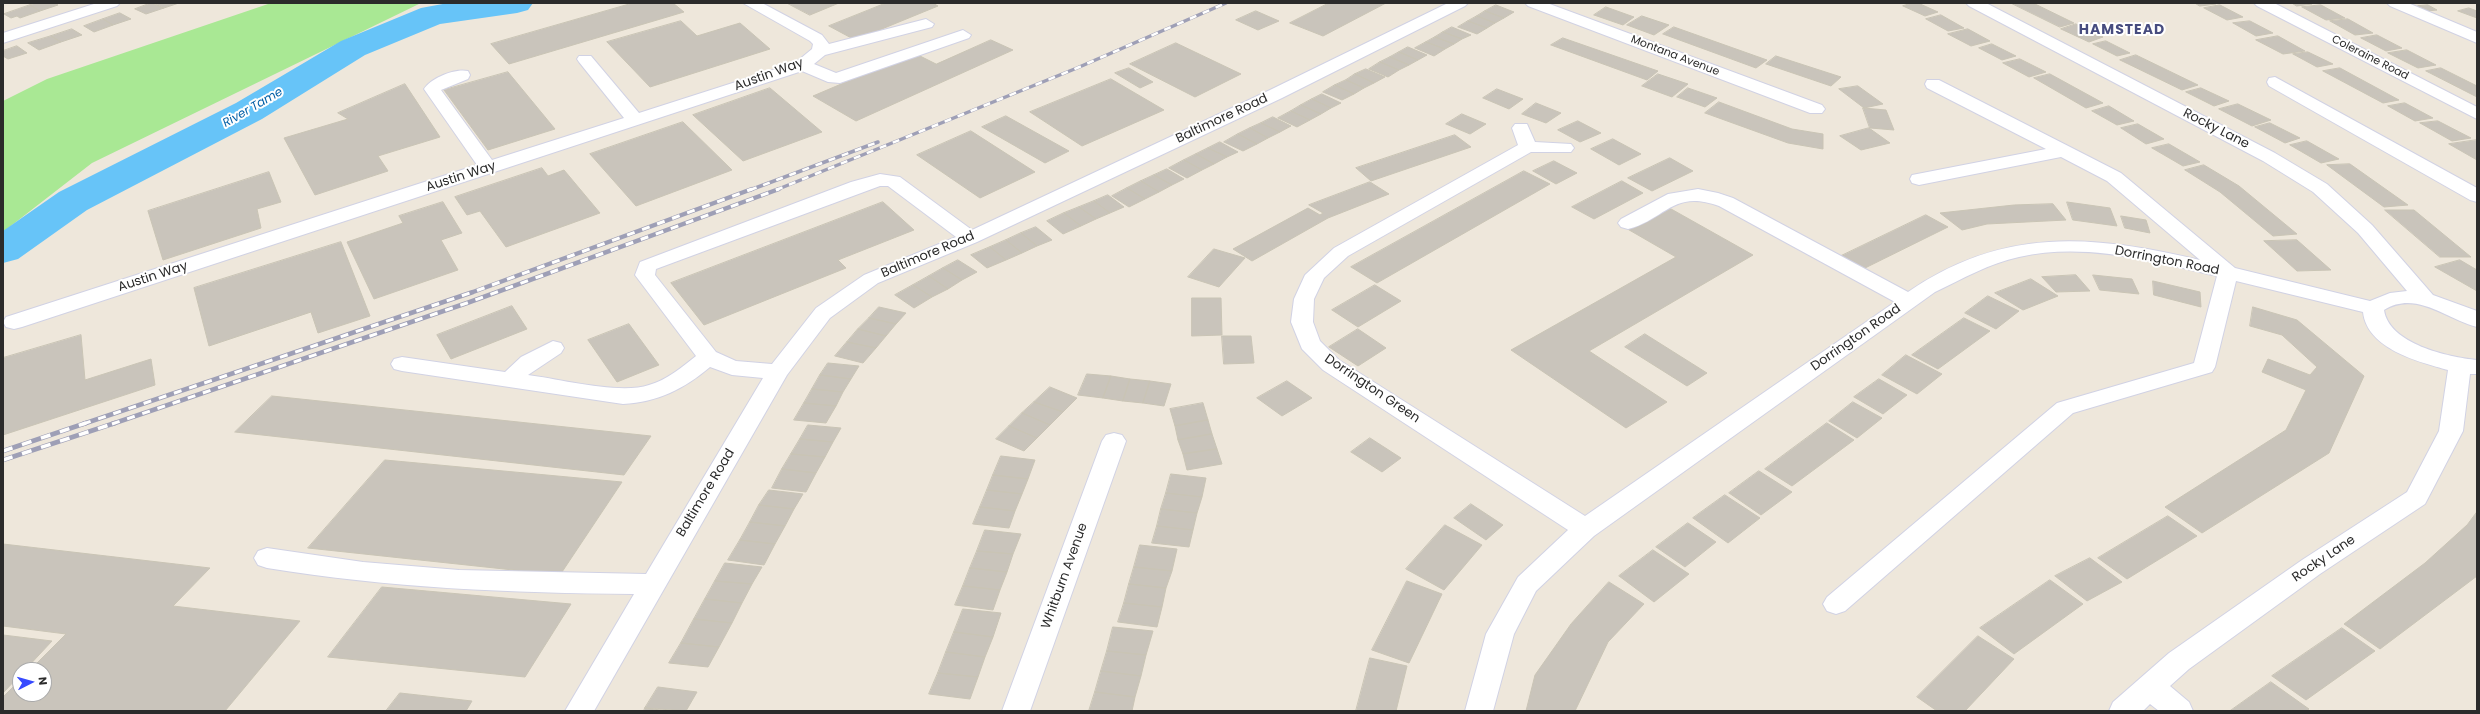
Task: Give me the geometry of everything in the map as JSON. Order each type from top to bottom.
[{"type":"street","points":[[3,38],[112,3]]},
{"type":"street","points":[[751,3],[816,38],[821,44],[820,51],[873,39],[926,24]]},
{"type":"street","name":"Baltimore Road","points":[[579,711],[652,584],[778,372],[823,313],[871,279],[970,238],[1276,94],[1460,3]]},
{"type":"street","name":"Montana Avenue","points":[[1533,3],[1816,109]]},
{"type":"street","name":"Rocky Lane","points":[[1974,3],[2269,157],[2320,188],[2365,229],[2426,300]]},
{"type":"street","name":"Coleraine Road","points":[[2262,3],[2477,114]]},
{"type":"street","points":[[2398,4],[2419,3]]},
{"type":"street","points":[[2398,4],[2477,38]]},
{"type":"street","points":[[802,65],[834,78],[840,78],[906,53],[963,35]]},
{"type":"street","name":"Austin Way","points":[[14,322],[802,65],[820,51]]},
{"type":"street","points":[[586,59],[635,120]]},
{"type":"street","points":[[462,75],[438,84],[432,89],[488,168]]},
{"type":"street","points":[[2275,82],[2477,196]]},
{"type":"street","points":[[1836,604],[2065,408],[2204,366],[2228,273],[2114,177],[1934,84]]},
{"type":"street","name":"Dorrington Green","points":[[1565,148],[1524,138],[1341,252],[1316,275],[1304,299],[1302,322],[1310,344],[1331,365],[1585,529]]},
{"type":"street","points":[[1919,179],[2064,151]]},
{"type":"street","points":[[778,372],[732,368],[708,357],[645,275],[647,266],[858,186],[880,180],[893,181],[970,238]]},
{"type":"street","points":[[1628,223],[1681,195],[1704,194],[1726,202],[1909,301]]},
{"type":"street","name":"Dorrington Road","points":[[1479,711],[1500,634],[1527,584],[1585,529],[1928,288],[1974,265],[2018,251],[2060,246],[2115,249],[2228,273],[2373,308]]},
{"type":"street","points":[[2468,366],[2425,356],[2395,341],[2376,323],[2373,308],[2383,300],[2401,297],[2426,300],[2461,311],[2477,320]]},
{"type":"street","points":[[509,380],[529,362],[553,348]]},
{"type":"street","points":[[402,364],[623,396],[637,396],[657,392],[669,387],[682,379],[708,357]]},
{"type":"street","name":"Rocky Lane","points":[[2123,711],[2179,661],[2286,585],[2416,498],[2451,431],[2468,366]]},
{"type":"street","name":"Whitburn Avenue","points":[[1016,711],[1114,441]]},
{"type":"street","points":[[266,558],[344,571],[512,583],[652,584]]},
{"type":"street","points":[[2150,687],[2179,711]]},
{"type":"green space","points":[[271,3],[421,3],[92,163],[3,232],[3,101],[47,79]]},
{"type":"building","points":[[37,3],[55,3],[58,5],[40,11],[30,5]]},
{"type":"building","points":[[151,3],[164,8],[146,14],[135,9]]},
{"type":"building","points":[[154,3],[179,3],[164,8]]},
{"type":"building","points":[[633,3],[673,3],[684,12],[509,64],[491,44]]},
{"type":"building","points":[[787,3],[839,3],[810,15]]},
{"type":"building","points":[[886,3],[933,3],[938,6],[855,40],[829,26]]},
{"type":"building","points":[[1329,3],[1386,3],[1323,36],[1290,23]]},
{"type":"building","points":[[1918,3],[1938,12],[1925,16],[1903,6]]},
{"type":"building","points":[[2011,3],[2033,3],[2074,23],[2060,27]]},
{"type":"building","points":[[2195,3],[2215,3],[2216,4],[2200,6]]},
{"type":"building","points":[[2292,3],[2310,3],[2312,4],[2297,6]]},
{"type":"building","points":[[30,5],[40,11],[20,18],[17,16],[11,18],[4,14]]},
{"type":"building","points":[[1496,5],[1514,12],[1504,18],[1485,11]]},
{"type":"building","points":[[2220,5],[2243,17],[2227,20],[2204,8]]},
{"type":"building","points":[[2321,5],[2345,18],[2326,20],[2302,7]]},
{"type":"building","points":[[2428,5],[2437,10],[2427,11],[2418,6]]},
{"type":"building","points":[[1606,7],[1634,17],[1623,25],[1594,15]]},
{"type":"building","points":[[2469,8],[2477,11],[2477,18],[2458,11]]},
{"type":"building","points":[[1256,11],[1279,21],[1258,30],[1236,20]]},
{"type":"building","points":[[1485,11],[1504,18],[1495,23],[1477,16]]},
{"type":"building","points":[[120,13],[131,19],[113,25],[103,19]]},
{"type":"building","points":[[1941,15],[1964,28],[1948,31],[1926,19]]},
{"type":"building","points":[[1477,16],[1495,23],[1487,28],[1468,21]]},
{"type":"building","points":[[1642,16],[1669,25],[1654,35],[1627,25]]},
{"type":"building","points":[[103,19],[113,25],[94,32],[84,26]]},
{"type":"building","points":[[2348,19],[2373,33],[2355,35],[2330,21]]},
{"type":"building","points":[[681,21],[697,36],[740,23],[770,49],[650,87],[607,42]]},
{"type":"building","points":[[1468,21],[1487,28],[1477,34],[1458,27]]},
{"type":"building","points":[[2250,21],[2273,33],[2256,36],[2233,23]]},
{"type":"building","points":[[2076,24],[2103,37],[2089,42],[2061,29]]},
{"type":"building","points":[[1452,27],[1471,35],[1462,39],[1443,32]]},
{"type":"building","points":[[1674,27],[1767,60],[1756,68],[1663,34]]},
{"type":"building","points":[[72,29],[82,35],[61,42],[51,36]]},
{"type":"building","points":[[1968,29],[1990,41],[1971,46],[1948,34]]},
{"type":"building","points":[[1443,32],[1462,39],[1454,44],[1435,37]]},
{"type":"building","points":[[2377,35],[2402,48],[2386,51],[2361,38]]},
{"type":"building","points":[[51,36],[61,42],[39,50],[28,43]]},
{"type":"building","points":[[2278,36],[2305,51],[2283,54],[2256,40]]},
{"type":"building","points":[[1435,37],[1454,44],[1445,49],[1426,42]]},
{"type":"building","points":[[1563,38],[1658,71],[1647,80],[1551,45]]},
{"type":"building","points":[[991,40],[1013,50],[856,121],[813,96],[914,53],[936,64]]},
{"type":"building","points":[[2106,41],[2130,53],[2117,56],[2093,44]]},
{"type":"building","points":[[1426,42],[1445,49],[1434,56],[1415,48]]},
{"type":"building","points":[[1176,43],[1241,74],[1195,97],[1130,64]]},
{"type":"building","points":[[1992,44],[2016,56],[2002,60],[1979,48]]},
{"type":"building","points":[[17,46],[27,53],[8,59],[3,56],[3,51]]},
{"type":"building","points":[[1408,47],[1427,55],[1418,60],[1399,52]]},
{"type":"building","points":[[2407,50],[2436,65],[2418,68],[2388,53]]},
{"type":"building","points":[[1399,52],[1418,60],[1409,65],[1390,57]]},
{"type":"building","points":[[2308,52],[2333,64],[2317,67],[2293,54]]},
{"type":"building","points":[[2136,55],[2198,85],[2182,90],[2120,60]]},
{"type":"building","points":[[1776,56],[1841,77],[1831,86],[1766,64]]},
{"type":"building","points":[[1390,57],[1409,65],[1399,70],[1380,62]]},
{"type":"building","points":[[2020,59],[2046,72],[2029,77],[2003,63]]},
{"type":"building","points":[[1380,62],[1399,70],[1388,77],[1369,69]]},
{"type":"building","points":[[1129,68],[1153,82],[1140,88],[1115,73]]},
{"type":"building","points":[[2340,68],[2399,100],[2383,103],[2323,71]]},
{"type":"building","points":[[2441,68],[2477,86],[2477,97],[2426,71]]},
{"type":"building","points":[[1366,69],[1385,77],[1374,83],[1355,74]]},
{"type":"building","points":[[508,72],[555,129],[488,150],[444,90]]},
{"type":"building","points":[[1355,74],[1374,83],[1364,88],[1346,80]]},
{"type":"building","points":[[1658,74],[1688,84],[1672,97],[1642,86]]},
{"type":"building","points":[[2050,74],[2103,103],[2086,108],[2034,78]]},
{"type":"building","points":[[1111,79],[1164,110],[1082,146],[1030,112]]},
{"type":"building","points":[[1346,80],[1364,88],[1354,94],[1335,85]]},
{"type":"building","points":[[405,84],[440,137],[378,156],[388,171],[315,195],[284,138],[348,119],[338,113]]},
{"type":"building","points":[[1335,85],[1354,94],[1342,100],[1323,92]]},
{"type":"building","points":[[1858,86],[1883,104],[1864,108],[1839,89]]},
{"type":"building","points":[[770,88],[822,132],[743,161],[693,115]]},
{"type":"building","points":[[1688,88],[1717,98],[1705,107],[1677,97]]},
{"type":"building","points":[[2201,88],[2229,101],[2214,106],[2186,92]]},
{"type":"building","points":[[1497,89],[1523,99],[1509,109],[1483,98]]},
{"type":"building","points":[[1322,94],[1341,103],[1331,108],[1312,99]]},
{"type":"building","points":[[1312,99],[1331,108],[1321,114],[1301,105]]},
{"type":"building","points":[[1719,102],[1792,129],[1823,134],[1823,149],[1788,143],[1705,113]]},
{"type":"building","points":[[1536,103],[1561,113],[1546,123],[1522,114]]},
{"type":"building","points":[[2405,103],[2433,118],[2415,121],[2388,106]]},
{"type":"building","points":[[2238,104],[2271,120],[2252,126],[2219,109]]},
{"type":"building","points":[[1301,105],[1321,114],[1310,120],[1291,111]]},
{"type":"building","points":[[2109,106],[2134,121],[2117,125],[2092,111]]},
{"type":"building","points":[[1863,108],[1886,110],[1894,130],[1870,128]]},
{"type":"building","points":[[1291,111],[1310,120],[1297,127],[1278,118]]},
{"type":"building","points":[[1462,114],[1486,124],[1470,134],[1446,124]]},
{"type":"building","points":[[1006,116],[1069,151],[1045,163],[982,127]]},
{"type":"building","points":[[1273,117],[1291,126],[1280,132],[1261,123]]},
{"type":"building","points":[[1578,121],[1601,133],[1580,142],[1558,130]]},
{"type":"building","points":[[2438,121],[2471,138],[2452,141],[2420,123]]},
{"type":"building","points":[[683,122],[732,170],[636,206],[590,154]]},
{"type":"building","points":[[1261,123],[1280,132],[1268,138],[1250,128]]},
{"type":"building","points":[[2270,123],[2300,138],[2285,143],[2255,127]]},
{"type":"building","points":[[2138,124],[2164,139],[2146,144],[2121,128]]},
{"type":"building","points":[[1250,128],[1268,138],[1257,144],[1238,134]]},
{"type":"building","points":[[1869,128],[1890,143],[1861,150],[1840,136]]},
{"type":"building","points":[[971,131],[1035,172],[980,198],[917,155]]},
{"type":"building","points":[[1238,134],[1257,144],[1243,151],[1224,142]]},
{"type":"building","points":[[1455,135],[1471,147],[1371,181],[1356,168]]},
{"type":"building","points":[[1613,139],[1641,154],[1619,165],[1591,149]]},
{"type":"building","points":[[2477,140],[2477,160],[2449,144]]},
{"type":"building","points":[[2307,141],[2339,159],[2321,163],[2290,145]]},
{"type":"building","points":[[1220,142],[1238,152],[1227,157],[1208,148]]},
{"type":"building","points":[[2169,144],[2200,162],[2183,166],[2152,148]]},
{"type":"building","points":[[1208,148],[1227,157],[1214,164],[1196,154]]},
{"type":"building","points":[[1196,154],[1214,164],[1202,170],[1184,160]]},
{"type":"building","points":[[1670,158],[1693,171],[1652,191],[1628,178]]},
{"type":"building","points":[[1184,160],[1202,170],[1187,178],[1169,168]]},
{"type":"building","points":[[1554,161],[1577,173],[1556,184],[1533,171]]},
{"type":"building","points":[[2350,164],[2408,205],[2384,207],[2327,165]]},
{"type":"building","points":[[2204,165],[2239,186],[2297,234],[2273,236],[2220,192],[2185,170]]},
{"type":"building","points":[[542,168],[548,176],[564,170],[600,213],[506,247],[480,211],[467,215],[455,197]]},
{"type":"building","points":[[1167,169],[1184,179],[1172,185],[1154,175]]},
{"type":"building","points":[[1524,171],[1550,184],[1377,283],[1351,267]]},
{"type":"building","points":[[269,172],[281,202],[257,209],[261,228],[163,260],[148,211]]},
{"type":"building","points":[[1154,175],[1172,185],[1159,192],[1141,181]]},
{"type":"building","points":[[1141,181],[1159,192],[1145,199],[1127,188]]},
{"type":"building","points":[[1622,181],[1643,193],[1594,219],[1572,207]]},
{"type":"building","points":[[1370,182],[1389,194],[1328,218],[1252,261],[1233,249],[1308,208],[1320,215],[1323,213],[1309,205]]},
{"type":"building","points":[[1127,188],[1145,199],[1129,207],[1112,196]]},
{"type":"building","points":[[1108,195],[1124,207],[1110,213],[1094,201]]},
{"type":"building","points":[[1094,201],[1110,213],[1096,219],[1079,207]]},
{"type":"building","points":[[443,202],[462,233],[441,240],[458,270],[374,299],[347,242],[403,223],[399,216]]},
{"type":"building","points":[[883,202],[914,230],[838,260],[846,268],[704,325],[671,283]]},
{"type":"building","points":[[2067,202],[2110,208],[2117,226],[2073,220]]},
{"type":"building","points":[[2053,204],[2066,220],[1987,224],[1962,230],[1940,213],[2014,205]]},
{"type":"building","points":[[1664,205],[1753,255],[1589,351],[1667,402],[1626,428],[1511,350],[1676,257],[1624,227]]},
{"type":"building","points":[[1079,207],[1096,219],[1081,226],[1064,213]]},
{"type":"building","points":[[2385,210],[2414,210],[2471,257],[2440,257]]},
{"type":"building","points":[[1064,213],[1081,226],[1063,234],[1047,221]]},
{"type":"building","points":[[1926,215],[1948,227],[1863,269],[1841,256]]},
{"type":"building","points":[[2121,216],[2146,220],[2150,233],[2125,228]]},
{"type":"building","points":[[1036,227],[1052,240],[1037,246],[1021,233]]},
{"type":"building","points":[[1021,233],[1037,246],[1022,253],[1006,240]]},
{"type":"building","points":[[1006,240],[1022,253],[1006,260],[990,247]]},
{"type":"building","points":[[2297,240],[2331,270],[2297,271],[2264,241]]},
{"type":"building","points":[[341,242],[370,316],[318,333],[311,312],[209,346],[194,288]]},
{"type":"building","points":[[990,247],[1006,260],[987,268],[971,255]]},
{"type":"building","points":[[1214,249],[1245,258],[1219,287],[1188,277]]},
{"type":"building","points":[[958,260],[977,272],[962,280],[943,268]]},
{"type":"building","points":[[2460,260],[2477,270],[2477,291],[2435,267]]},
{"type":"building","points":[[943,268],[962,280],[948,289],[929,276]]},
{"type":"building","points":[[2076,275],[2090,291],[2056,292],[2042,277]]},
{"type":"building","points":[[2093,275],[2132,279],[2139,294],[2100,290]]},
{"type":"building","points":[[929,276],[948,289],[932,297],[913,285]]},
{"type":"building","points":[[2031,279],[2058,296],[2023,310],[1995,293]]},
{"type":"building","points":[[2153,281],[2200,292],[2201,307],[2154,295]]},
{"type":"building","points":[[913,285],[932,297],[914,308],[895,295]]},
{"type":"building","points":[[1375,285],[1401,301],[1358,327],[1332,310]]},
{"type":"building","points":[[1988,296],[2019,311],[1996,329],[1965,313]]},
{"type":"building","points":[[1192,298],[1221,298],[1222,335],[1192,336]]},
{"type":"building","points":[[512,306],[527,329],[451,359],[437,335]]},
{"type":"building","points":[[879,307],[906,313],[896,324],[869,318]]},
{"type":"building","points":[[2253,307],[2297,320],[2364,376],[2329,453],[2202,533],[2165,507],[2286,430],[2306,390],[2262,372],[2268,359],[2310,375],[2317,367],[2282,335],[2250,326]]},
{"type":"building","points":[[869,318],[896,324],[886,336],[858,329]]},
{"type":"building","points":[[1964,318],[1990,331],[1938,369],[1912,355]]},
{"type":"building","points":[[629,324],[659,365],[617,382],[588,340]]},
{"type":"building","points":[[858,329],[886,336],[876,348],[847,342]]},
{"type":"building","points":[[1358,329],[1386,348],[1358,366],[1329,347]]},
{"type":"building","points":[[1645,334],[1707,373],[1687,386],[1625,347]]},
{"type":"building","points":[[81,335],[85,380],[151,359],[155,385],[3,435],[3,358]]},
{"type":"building","points":[[1222,336],[1251,336],[1254,363],[1224,364]]},
{"type":"building","points":[[847,342],[876,348],[863,363],[835,356]]},
{"type":"building","points":[[1906,355],[1942,374],[1917,394],[1882,375]]},
{"type":"building","points":[[828,363],[859,366],[851,379],[820,375]]},
{"type":"building","points":[[1087,374],[1111,376],[1103,398],[1078,395]]},
{"type":"building","points":[[820,375],[851,379],[843,392],[812,389]]},
{"type":"building","points":[[1111,376],[1130,379],[1123,401],[1103,398]]},
{"type":"building","points":[[1130,379],[1150,381],[1143,403],[1123,401]]},
{"type":"building","points":[[1879,379],[1907,395],[1883,414],[1854,397]]},
{"type":"building","points":[[1150,381],[1171,384],[1164,406],[1143,403]]},
{"type":"building","points":[[1287,381],[1312,398],[1282,416],[1257,398]]},
{"type":"building","points":[[1050,387],[1077,398],[1063,412],[1034,402]]},
{"type":"building","points":[[812,389],[843,392],[836,406],[804,403]]},
{"type":"building","points":[[272,396],[651,436],[624,475],[235,432]]},
{"type":"building","points":[[1034,402],[1063,412],[1050,425],[1022,413]]},
{"type":"building","points":[[1853,402],[1882,418],[1857,438],[1829,421]]},
{"type":"building","points":[[804,403],[836,406],[826,423],[794,420]]},
{"type":"building","points":[[1203,403],[1208,420],[1175,426],[1170,409]]},
{"type":"building","points":[[1022,413],[1050,425],[1037,438],[1009,426]]},
{"type":"building","points":[[1208,420],[1212,434],[1178,440],[1175,426]]},
{"type":"building","points":[[1827,423],[1854,440],[1792,486],[1765,469]]},
{"type":"building","points":[[808,425],[841,428],[833,442],[800,439]]},
{"type":"building","points":[[1009,426],[1037,438],[1024,451],[996,439]]},
{"type":"building","points":[[1212,434],[1217,449],[1183,454],[1178,440]]},
{"type":"building","points":[[1370,438],[1401,458],[1382,472],[1351,452]]},
{"type":"building","points":[[800,439],[833,442],[825,457],[791,454]]},
{"type":"building","points":[[1217,449],[1222,464],[1187,470],[1183,454]]},
{"type":"building","points":[[791,454],[825,457],[816,473],[782,469]]},
{"type":"building","points":[[1001,456],[1035,460],[1028,479],[993,475]]},
{"type":"building","points":[[385,460],[622,482],[560,575],[308,548]]},
{"type":"building","points":[[782,469],[816,473],[806,492],[772,488]]},
{"type":"building","points":[[1759,471],[1792,492],[1761,515],[1729,493]]},
{"type":"building","points":[[1171,474],[1206,478],[1202,497],[1166,493]]},
{"type":"building","points":[[993,475],[1028,479],[1022,494],[987,490]]},
{"type":"building","points":[[769,490],[803,494],[794,509],[759,505]]},
{"type":"building","points":[[987,490],[1022,494],[1015,511],[980,507]]},
{"type":"building","points":[[1166,493],[1202,497],[1197,513],[1161,509]]},
{"type":"building","points":[[1725,495],[1760,518],[1728,543],[1693,518]]},
{"type":"building","points":[[1471,504],[1503,525],[1486,540],[1454,518]]},
{"type":"building","points":[[759,505],[794,509],[785,526],[750,522]]},
{"type":"building","points":[[980,507],[1015,511],[1009,528],[973,524]]},
{"type":"building","points":[[1161,509],[1197,513],[1193,530],[1157,526]]},
{"type":"building","points":[[2477,512],[2477,576],[2380,649],[2344,624],[2425,563],[2467,525]]},
{"type":"building","points":[[2168,516],[2197,536],[2127,579],[2098,558]]},
{"type":"building","points":[[750,522],[785,526],[775,544],[740,540]]},
{"type":"building","points":[[1688,523],[1716,542],[1685,567],[1656,547]]},
{"type":"building","points":[[1445,525],[1482,545],[1444,590],[1406,569]]},
{"type":"building","points":[[1157,526],[1193,530],[1189,547],[1152,543]]},
{"type":"building","points":[[985,530],[1021,534],[1013,554],[977,551]]},
{"type":"building","points":[[740,540],[775,544],[764,565],[728,560]]},
{"type":"building","points":[[3,544],[210,568],[173,606],[300,621],[225,711],[3,711],[3,697],[12,688],[12,702],[52,702],[52,662],[38,662],[66,634],[3,626]]},
{"type":"building","points":[[1140,545],[1177,549],[1172,571],[1134,567]]},
{"type":"building","points":[[1653,550],[1689,574],[1654,602],[1619,576]]},
{"type":"building","points":[[977,551],[1013,554],[1007,572],[970,568]]},
{"type":"building","points":[[2090,558],[2122,582],[2087,601],[2055,576]]},
{"type":"building","points":[[725,563],[762,567],[752,584],[715,581]]},
{"type":"building","points":[[1134,567],[1172,571],[1166,588],[1129,584]]},
{"type":"building","points":[[970,568],[1007,572],[1000,590],[963,586]]},
{"type":"building","points":[[2050,580],[2083,604],[2014,654],[1980,628]]},
{"type":"building","points":[[715,581],[752,584],[742,603],[705,599]]},
{"type":"building","points":[[1407,581],[1442,594],[1409,663],[1372,650]]},
{"type":"building","points":[[1609,582],[1644,604],[1608,642],[1575,711],[1526,711],[1535,675],[1571,624]]},
{"type":"building","points":[[1129,584],[1166,588],[1162,607],[1124,603]]},
{"type":"building","points":[[963,586],[1000,590],[993,610],[955,605]]},
{"type":"building","points":[[382,587],[571,604],[525,677],[328,657]]},
{"type":"building","points":[[705,599],[742,603],[732,623],[694,619]]},
{"type":"building","points":[[1124,603],[1162,607],[1157,627],[1118,622]]},
{"type":"building","points":[[963,609],[1001,613],[993,637],[954,632]]},
{"type":"building","points":[[694,619],[732,623],[719,647],[681,643]]},
{"type":"building","points":[[1113,627],[1153,631],[1146,655],[1107,651]]},
{"type":"building","points":[[2342,628],[2375,651],[2306,700],[2272,676]]},
{"type":"building","points":[[954,632],[993,637],[985,657],[946,652]]},
{"type":"building","points":[[3,635],[52,641],[32,662],[12,662],[12,683],[3,693]]},
{"type":"building","points":[[1978,636],[2014,659],[1965,711],[1937,711],[1917,697]]},
{"type":"building","points":[[681,643],[719,647],[708,667],[669,663]]},
{"type":"building","points":[[1107,651],[1146,655],[1141,676],[1101,671]]},
{"type":"building","points":[[946,652],[985,657],[978,677],[938,673]]},
{"type":"building","points":[[1370,658],[1407,666],[1396,711],[1356,711]]},
{"type":"building","points":[[1101,671],[1141,676],[1135,697],[1095,692]]},
{"type":"building","points":[[938,673],[978,677],[970,699],[929,694]]},
{"type":"building","points":[[2271,682],[2309,709],[2306,711],[2230,711]]},
{"type":"building","points":[[658,687],[697,692],[686,711],[645,708]]},
{"type":"building","points":[[1095,692],[1135,697],[1132,711],[1089,711]]},
{"type":"building","points":[[400,693],[472,701],[466,711],[386,711]]},
{"type":"building","points":[[645,708],[668,711],[644,711]]},
{"type":"waterway","name":"River Tame","points":[[3,250],[73,201],[249,111],[353,48],[433,15],[517,3]]},
{"type":"railway","points":[[776,190],[1077,68],[1226,3]]},
{"type":"railway","points":[[750,190],[878,142]]},
{"type":"railway","points":[[83,424],[473,292],[752,189]]},
{"type":"railway","points":[[113,424],[467,303],[779,189]]},
{"type":"railway","points":[[3,451],[86,423]]},
{"type":"railway","points":[[3,460],[113,424]]},
{"type":"district","name":"HAMSTEAD","points":[[2122,30]]}]
